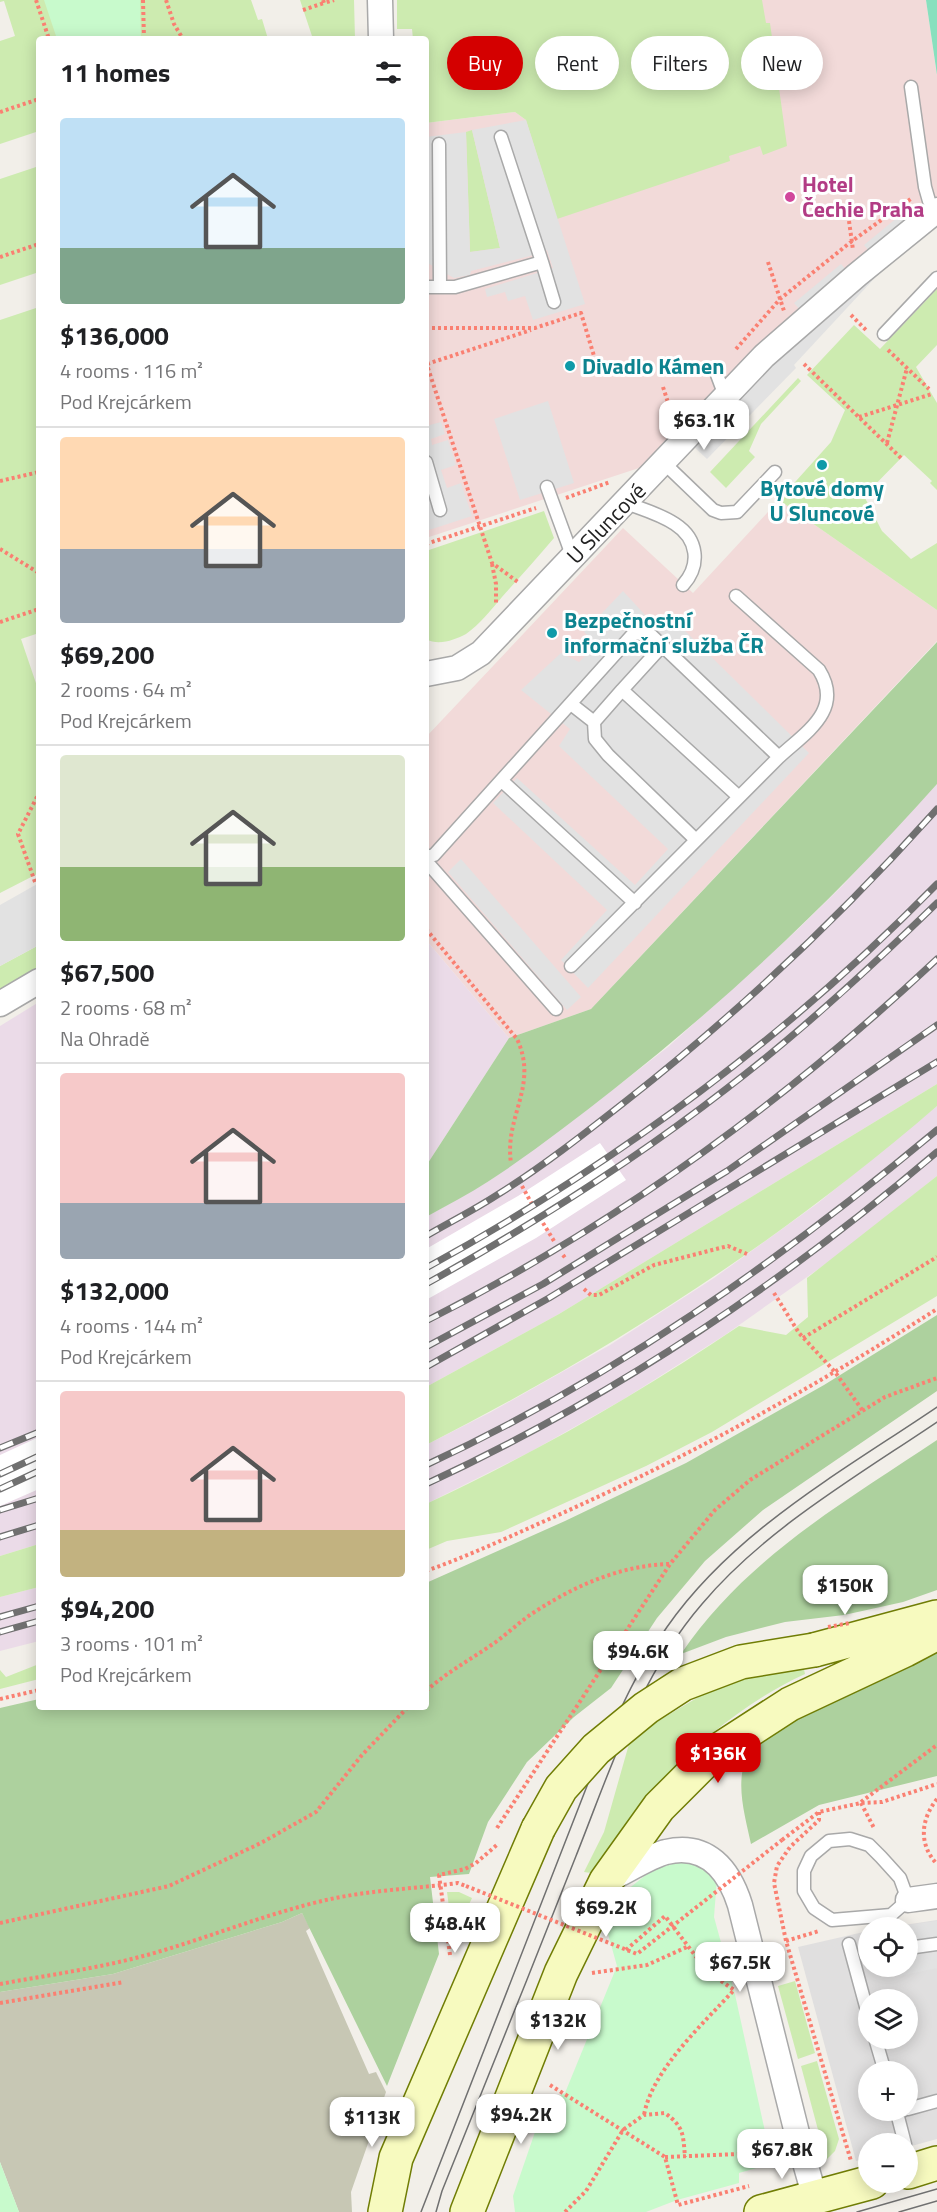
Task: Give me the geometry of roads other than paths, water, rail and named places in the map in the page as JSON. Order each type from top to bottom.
[{"type":"main road","points":[[385,2212],[396,2158],[537,1829],[561,1788],[596,1749],[645,1708],[683,1684],[741,1662],[814,1650],[937,1617]]},
{"type":"main road","points":[[467,2212],[561,1973],[606,1881],[659,1807],[711,1755],[790,1704],[937,1633]]},
{"type":"main road","points":[[487,2162],[494,2212]]},
{"type":"main road","points":[[761,2212],[815,2198],[858,2174]]},
{"type":"street","points":[[380,0],[381,36]]},
{"type":"street","name":"U Sluncové","points":[[429,673],[457,668],[481,653],[664,463],[725,396],[791,332],[936,211]]},
{"type":"street","points":[[0,1004],[36,983]]},
{"type":"street","points":[[606,1881],[665,1852],[679,1850],[696,1852],[709,1857],[723,1868],[734,1887],[740,1905],[815,2198]]},
{"type":"street","points":[[909,1900],[937,1896]]},
{"type":"lane","points":[[911,87],[925,188],[929,201],[936,211]]},
{"type":"lane","points":[[501,137],[554,302]]},
{"type":"lane","points":[[439,144],[440,287]]},
{"type":"lane","points":[[429,287],[455,287],[542,262]]},
{"type":"lane","points":[[880,339],[937,278]]},
{"type":"lane","points":[[716,372],[725,396]]},
{"type":"lane","points":[[664,463],[713,510],[721,513],[737,512],[775,472]]},
{"type":"lane","points":[[429,472],[440,510]]},
{"type":"lane","points":[[547,487],[573,558]]},
{"type":"lane","points":[[626,503],[674,523],[683,530],[694,551],[696,564],[692,575],[683,585]]},
{"type":"lane","points":[[571,966],[820,719],[827,705],[828,693],[825,680],[819,670],[736,596]]},
{"type":"lane","points":[[429,858],[434,855],[502,781],[634,633],[651,635],[663,645],[779,758]]},
{"type":"lane","points":[[663,645],[594,722],[595,739],[608,755],[696,840]]},
{"type":"lane","points":[[622,690],[739,797]]},
{"type":"lane","points":[[571,704],[594,722]]},
{"type":"lane","points":[[502,781],[635,903]]},
{"type":"lane","points":[[429,862],[556,1009]]},
{"type":"lane","points":[[850,1839],[869,1845],[881,1857],[900,1878],[909,1900],[891,1915],[832,1920],[814,1908],[804,1891],[804,1871],[811,1856],[829,1841],[850,1839]]},
{"type":"lane","points":[[849,1944],[861,1989]]},
{"type":"lane","points":[[918,1947],[937,1944]]},
{"type":"lane","points":[[918,2106],[937,2101]]},
{"type":"tram line","points":[[421,2212],[594,1768],[627,1696],[656,1644],[694,1593],[724,1561],[757,1532],[791,1505],[937,1407]]},
{"type":"tram line","points":[[436,2212],[442,2191],[628,1724],[680,1632],[727,1577],[783,1528],[937,1422]]},
{"type":"tram line","points":[[857,2212],[937,2189]]},
{"type":"tram line","points":[[899,2212],[937,2201]]},
{"type":"railway","points":[[429,1234],[530,1173],[668,1068],[788,962],[864,887],[937,809]]},
{"type":"railway","points":[[429,1266],[564,1186],[631,1142],[696,1095],[820,994],[937,884]]},
{"type":"railway","points":[[429,1282],[580,1192],[690,1116],[808,1022],[937,903]]},
{"type":"railway","points":[[429,1319],[564,1245],[695,1158],[819,1063],[937,959]]},
{"type":"railway","points":[[429,1345],[543,1284],[727,1171],[937,1025]]},
{"type":"railway","points":[[429,1365],[549,1298],[937,1062]]},
{"type":"railway","points":[[429,1464],[562,1395],[628,1356],[692,1314],[817,1226],[937,1130]]},
{"type":"railway","points":[[429,1483],[562,1415],[693,1335],[818,1247],[937,1152]]},
{"type":"railway","points":[[0,1448],[36,1433]]},
{"type":"railway","points":[[0,1474],[36,1457]]},
{"type":"railway","points":[[0,1489],[36,1472]]},
{"type":"railway","points":[[0,1510],[36,1499]]},
{"type":"railway","points":[[0,1537],[36,1526]]},
{"type":"railway","points":[[0,1617],[36,1607]]},
{"type":"railway","points":[[0,1632],[36,1622]]},
{"type":"place","name":"Hotel Čechie Praha","points":[[790,197]]},
{"type":"place","name":"Divadlo Kámen","points":[[570,366]]},
{"type":"place","name":"Bytové domy U Sluncové","points":[[822,465]]},
{"type":"place","name":"Bezpečnostní informační služba ČR","points":[[552,633]]}]
